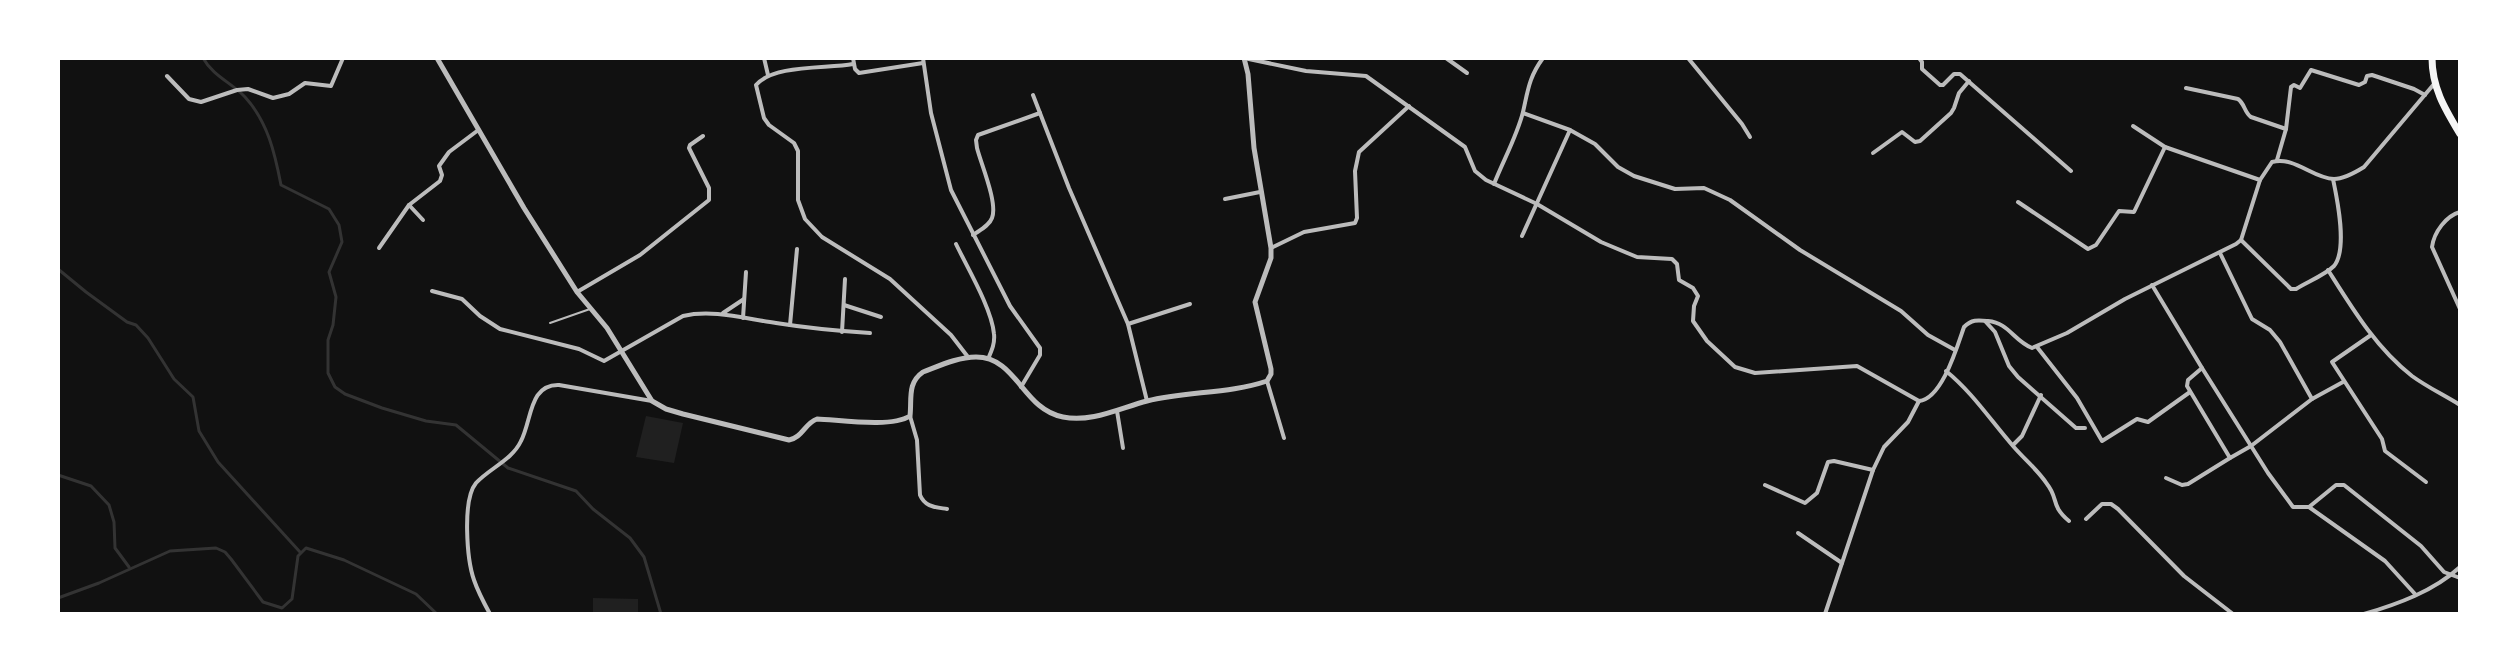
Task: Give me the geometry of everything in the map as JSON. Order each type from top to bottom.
[{"type":"highway","points":[[2432,58],[2434,84],[2439,98],[2460,134]]},
{"type":"street","points":[[167,76],[194,101],[201,102],[248,89],[281,98],[305,83],[331,86],[343,58]]},
{"type":"street","points":[[437,58],[477,131],[577,292],[607,328],[652,401]]},
{"type":"street","points":[[764,58],[768,75]]},
{"type":"street","points":[[1284,438],[1267,381],[1271,369],[1255,302],[1271,258],[1271,248],[1260,192],[1244,58],[1306,71],[1361,74],[1465,147],[1475,171],[1494,184],[1537,204],[1601,242],[1643,258],[1668,257],[1675,261],[1679,280],[1693,288],[1698,296],[1693,321],[1707,341],[1735,367],[1755,373],[1857,366],[1919,401],[1933,395],[1969,322],[1998,322],[2032,348],[2067,333],[2241,240],[2260,180],[2269,165],[2277,160],[2286,160],[2333,179],[2364,167],[2434,84]]},
{"type":"street","points":[[1446,58],[1467,73]]},
{"type":"street","points":[[1494,184],[1523,113],[1531,78],[1543,58]]},
{"type":"street","points":[[1688,58],[1750,137]]},
{"type":"street","points":[[1919,58],[1921,68],[1940,85],[1957,74],[1969,81],[2071,171]]},
{"type":"street","points":[[969,358],[951,335],[890,279],[822,237],[805,219],[798,200],[798,151],[794,143],[764,118],[756,85],[768,75],[853,61],[859,73],[923,60],[925,87],[951,190],[1010,306],[1040,348],[1040,355],[1021,387]]},
{"type":"street","points":[[2277,160],[2286,129],[2291,87],[2300,88],[2311,70],[2359,85],[2372,75],[2414,89],[2425,96]]},
{"type":"street","points":[[1873,153],[1902,132],[1915,142],[1920,141],[1951,113],[1959,93],[1969,81]]},
{"type":"street","points":[[2186,88],[2238,99],[2251,117],[2286,129]]},
{"type":"street","points":[[1033,95],[1128,324],[1147,401]]},
{"type":"street","points":[[1271,248],[1304,232],[1355,223],[1355,171],[1359,152],[1409,106]]},
{"type":"street","points":[[973,235],[988,225],[993,216],[993,203],[977,148],[978,135],[1040,113]]},
{"type":"street","points":[[1523,113],[1570,130],[1595,144],[1618,167],[1634,176],[1675,189],[1704,188],[1730,200],[1800,250],[1901,311],[1935,340],[1955,350]]},
{"type":"street","points":[[2133,126],[2165,147],[2260,180]]},
{"type":"street","points":[[1522,236],[1570,130]]},
{"type":"street","points":[[379,248],[409,205],[440,181],[439,166],[449,152],[477,131]]},
{"type":"street","points":[[577,292],[640,255],[709,200],[709,188],[689,148],[703,136]]},
{"type":"street","points":[[2018,202],[2085,248],[2091,249],[2119,211],[2134,212],[2165,147]]},
{"type":"street","points":[[2241,240],[2291,289],[2328,270],[2336,262],[2339,240],[2340,208],[2333,179]]},
{"type":"street","points":[[1225,199],[1260,192]]},
{"type":"street","points":[[409,205],[423,220]]},
{"type":"street","points":[[2460,212],[2446,220],[2432,247],[2460,309]]},
{"type":"street","points":[[956,244],[995,334],[988,359]]},
{"type":"street","points":[[790,325],[797,249]]},
{"type":"street","points":[[2220,253],[2252,319],[2270,330],[2280,342],[2312,399]]},
{"type":"street","points":[[2328,270],[2371,335],[2411,375],[2460,405]]},
{"type":"street","points":[[743,318],[746,272]]},
{"type":"street","points":[[842,332],[845,279]]},
{"type":"street","points":[[2152,285],[2289,503],[2297,508],[2309,507],[2336,485],[2344,485],[2421,546],[2444,572],[2460,578]]},
{"type":"street","points":[[432,291],[462,299],[480,316],[508,332],[579,349],[604,361],[683,316],[700,313],[870,333]]},
{"type":"street","points":[[721,315],[744,299]]},
{"type":"street","points":[[1128,324],[1190,304]]},
{"type":"street","points":[[844,305],[881,317]]},
{"type":"street","points":[[1985,321],[1995,332],[2009,366],[2025,384],[2076,428],[2085,428]]},
{"type":"street","points":[[2371,335],[2332,362],[2382,439],[2385,451],[2426,482]]},
{"type":"street","points":[[2037,347],[2077,398],[2102,441],[2137,419],[2148,422],[2190,392]]},
{"type":"street","points":[[947,509],[923,502],[920,495],[917,440],[910,416],[911,386],[923,372],[969,358],[988,359],[1005,367],[1045,411],[1071,418],[1117,411],[1147,401],[1267,381]]},
{"type":"street","points":[[2202,368],[2187,383],[2230,458]]},
{"type":"street","points":[[1946,371],[1983,408],[2049,485],[2056,508],[2069,521]]},
{"type":"street","points":[[2166,478],[2182,485],[2188,484],[2251,446],[2312,399],[2343,382]]},
{"type":"street","points":[[490,614],[474,583],[470,566],[471,492],[477,482],[522,440],[536,396],[549,386],[559,385],[652,401],[675,412],[789,440],[817,419],[887,422],[910,416]]},
{"type":"street","points":[[2012,445],[2022,436],[2041,395]]},
{"type":"street","points":[[1825,614],[1873,470],[1884,447],[1908,422],[1919,401]]},
{"type":"street","points":[[1117,411],[1123,448]]},
{"type":"street","points":[[1765,485],[1805,503],[1817,493],[1828,462],[1873,470]]},
{"type":"street","points":[[2086,519],[2102,504],[2111,504],[2184,576],[2233,614]]},
{"type":"street","points":[[2309,507],[2385,561],[2415,594]]},
{"type":"street","points":[[1798,533],[1842,563]]},
{"type":"street","points":[[2364,614],[2437,585],[2460,567]]},
{"type":"lane","points":[[550,323],[591,309]]},
{"type":"shaded area","points":[[646,416],[683,423],[674,463],[636,457]]},
{"type":"shaded area","points":[[593,598],[638,599],[638,614],[593,614]]},
{"type":"waterway","points":[[203,58],[253,107],[273,150],[281,185],[329,209],[339,225],[342,242],[329,272],[336,297],[328,340],[328,373],[335,387],[382,408],[426,421],[456,425],[508,468],[576,491],[593,509],[630,538],[644,557],[661,614]]},
{"type":"waterway","points":[[58,269],[127,322],[136,325],[148,338],[174,379],[193,397],[199,431],[218,462],[300,552]]},
{"type":"waterway","points":[[58,475],[91,486],[109,505],[114,522],[115,548],[129,567]]},
{"type":"waterway","points":[[58,598],[170,551],[216,548],[225,552],[263,602],[282,608],[292,599],[298,556],[306,548],[344,560],[416,594],[437,614]]}]
